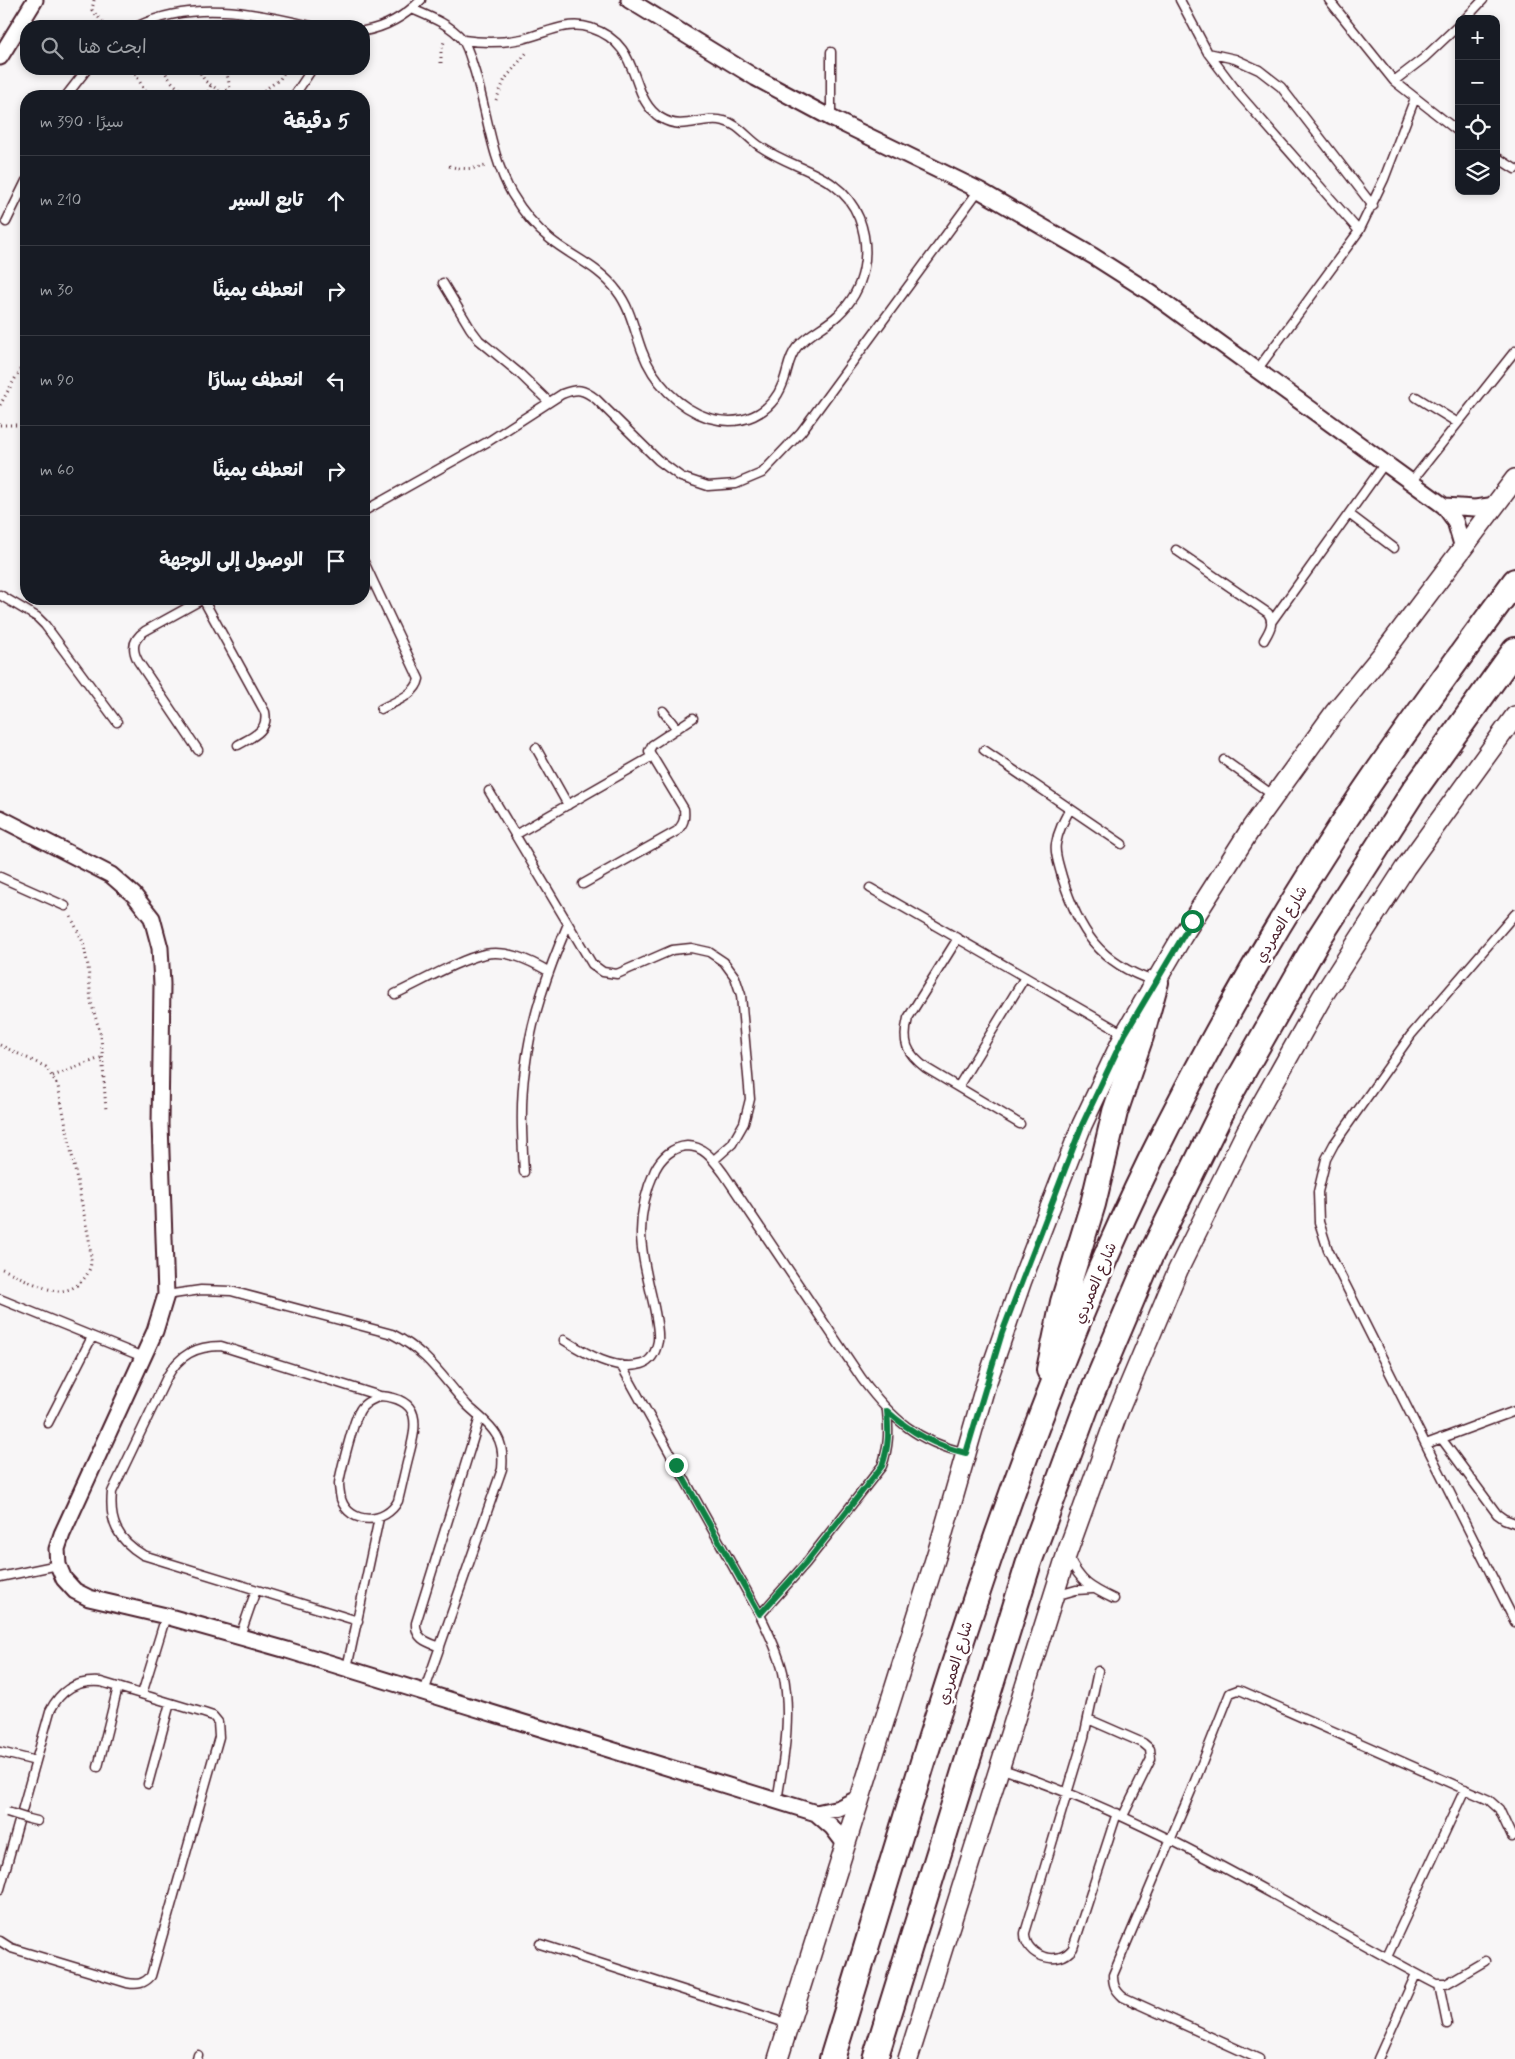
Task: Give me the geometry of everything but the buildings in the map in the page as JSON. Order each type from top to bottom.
[{"type":"main road","name":"شارع العمردي","points":[[832,2059],[990,1553],[1046,1400],[1113,1242],[1150,1161],[1191,1081],[1255,966],[1360,798],[1419,712],[1515,581]]},
{"type":"main road","points":[[875,2059],[1029,1562],[1086,1408],[1150,1257],[1189,1174],[1231,1093],[1319,938],[1413,792],[1515,650]]},
{"type":"main road","points":[[1046,1400],[1052,1350],[1063,1302],[1092,1204],[1115,1112],[1142,1036],[1156,982]]},
{"type":"street","points":[[22,20],[35,0]]},
{"type":"street","points":[[629,0],[756,78],[831,118],[979,190],[1093,256],[1151,293],[1444,506],[1455,521],[1463,548]]},
{"type":"street","points":[[0,56],[20,24]]},
{"type":"street","points":[[778,2059],[936,1556],[1002,1333],[1082,1125],[1125,1034],[1217,880],[1274,796],[1335,712],[1515,479]]},
{"type":"street","points":[[1444,506],[1470,508],[1496,505]]},
{"type":"street","points":[[908,2059],[1052,1598],[1111,1429],[1147,1340],[1211,1200],[1307,1022],[1362,932],[1444,813],[1515,716]]},
{"type":"street","points":[[0,818],[112,875],[134,894],[152,918],[160,948],[162,984],[160,1124],[166,1295],[155,1331],[62,1534],[57,1549],[58,1565],[64,1579],[75,1591],[89,1598],[240,1636],[816,1813],[832,1827],[845,1844]]},
{"type":"street","points":[[816,1813],[839,1808],[859,1798]]},
{"type":"lane","points":[[370,30],[395,21],[421,0]]},
{"type":"lane","points":[[1180,0],[1208,53],[1239,94],[1359,231]]},
{"type":"lane","points":[[1329,0],[1394,81],[1455,129]]},
{"type":"lane","points":[[1468,15],[1483,0]]},
{"type":"lane","points":[[149,20],[164,12],[195,6],[250,13],[283,20]]},
{"type":"lane","points":[[412,9],[452,30],[463,40],[480,88],[498,160],[512,194],[536,226],[551,240],[603,275],[617,290],[628,307],[642,350],[652,372],[662,384],[685,406],[707,417],[730,422],[753,418],[772,404],[783,384],[790,358],[797,347],[809,335],[838,315],[855,294],[864,269],[866,242],[858,216],[843,194],[827,180],[758,146],[738,127],[728,121],[717,119],[689,124],[675,124],[662,119],[652,111],[644,100],[630,62],[620,47],[607,35],[590,28],[573,26],[556,28],[524,39],[509,41],[463,40]]},
{"type":"lane","points":[[1394,81],[1424,58],[1455,29]]},
{"type":"lane","points":[[831,52],[831,118]]},
{"type":"lane","points":[[1208,53],[1243,62],[1259,70],[1281,87],[1372,206]]},
{"type":"lane","points":[[71,90],[82,75]]},
{"type":"lane","points":[[298,90],[308,75]]},
{"type":"lane","points":[[1257,370],[1359,231],[1372,206],[1415,98]]},
{"type":"lane","points":[[1500,160],[1515,169]]},
{"type":"lane","points":[[370,508],[452,463],[562,394],[574,390],[586,391],[596,399],[658,460],[681,477],[708,486],[736,484],[762,473],[801,432],[979,190]]},
{"type":"lane","points":[[6,222],[20,193]]},
{"type":"lane","points":[[443,283],[479,340],[524,377],[549,402]]},
{"type":"lane","points":[[1411,482],[1515,351]]},
{"type":"lane","points":[[1416,397],[1458,423]]},
{"type":"lane","points":[[1264,640],[1272,626],[1272,621],[1385,463]]},
{"type":"lane","points":[[1349,514],[1394,548]]},
{"type":"lane","points":[[1176,550],[1264,610],[1272,621]]},
{"type":"lane","points":[[370,575],[419,679],[418,686],[413,691],[381,709]]},
{"type":"lane","points":[[0,596],[37,617],[46,625],[117,722]]},
{"type":"lane","points":[[192,605],[145,630],[133,644],[134,653],[138,661],[198,750]]},
{"type":"lane","points":[[206,605],[265,712],[267,720],[264,728],[238,745]]},
{"type":"lane","points":[[664,711],[677,729]]},
{"type":"lane","points":[[583,884],[677,831],[682,825],[685,818],[684,809],[649,751],[652,745],[693,718]]},
{"type":"lane","points":[[536,748],[568,805]]},
{"type":"lane","points":[[984,750],[1122,844]]},
{"type":"lane","points":[[515,835],[651,757]]},
{"type":"lane","points":[[1224,760],[1274,796]]},
{"type":"lane","points":[[489,791],[592,964],[603,972],[617,974],[630,970],[672,950],[691,948],[709,952],[724,962],[735,977],[740,995],[750,1099],[744,1123],[732,1144],[714,1160]]},
{"type":"lane","points":[[1070,809],[1061,826],[1055,846],[1066,888],[1080,922],[1091,940],[1112,961],[1137,975],[1156,982]]},
{"type":"lane","points":[[0,877],[65,906]]},
{"type":"lane","points":[[870,888],[1125,1034]]},
{"type":"lane","points":[[1514,918],[1411,1035],[1334,1144],[1326,1159],[1318,1192],[1319,1222],[1328,1250],[1515,1622]]},
{"type":"lane","points":[[524,1172],[521,1121],[524,1070],[534,1020],[548,970],[568,924]]},
{"type":"lane","points":[[958,938],[908,1018],[904,1032],[906,1047],[914,1059],[1020,1124]]},
{"type":"lane","points":[[396,994],[485,954],[507,954],[529,960],[548,970]]},
{"type":"lane","points":[[958,1087],[1025,977]]},
{"type":"lane","points":[[564,1340],[582,1351],[620,1365],[634,1366],[647,1362],[656,1351],[658,1339],[657,1325],[643,1257],[641,1233],[643,1208],[652,1177],[659,1162],[670,1151],[686,1146],[702,1149],[714,1160],[862,1379],[887,1411],[902,1425],[922,1438],[937,1445],[966,1453]]},
{"type":"lane","points":[[166,1295],[201,1290],[231,1291],[392,1334],[410,1344],[426,1357],[491,1427],[500,1442],[503,1460],[502,1469],[424,1692]]},
{"type":"lane","points":[[0,1299],[143,1357]]},
{"type":"lane","points":[[48,1423],[92,1337]]},
{"type":"lane","points":[[358,1621],[143,1555],[130,1547],[120,1536],[113,1522],[112,1492],[174,1365],[183,1356],[195,1349],[221,1346],[380,1396],[393,1397],[405,1404],[413,1414],[416,1427],[398,1501],[394,1508],[379,1518],[362,1518],[347,1509],[342,1501],[339,1484],[359,1411],[368,1401],[380,1396]]},
{"type":"lane","points":[[620,1365],[760,1614],[773,1642],[782,1671],[787,1701],[787,1731],[777,1801]]},
{"type":"lane","points":[[760,1614],[806,1563],[882,1466],[890,1434],[887,1411]]},
{"type":"lane","points":[[1426,1444],[1515,1411]]},
{"type":"lane","points":[[440,1647],[419,1637],[416,1632],[416,1623],[480,1417]]},
{"type":"lane","points":[[1441,1438],[1497,1514],[1515,1523]]},
{"type":"lane","points":[[347,1668],[379,1518]]},
{"type":"lane","points":[[1067,1553],[1075,1569],[1092,1589],[1114,1599]]},
{"type":"lane","points":[[0,1577],[58,1565]]},
{"type":"lane","points":[[1052,1598],[1076,1590],[1092,1589]]},
{"type":"lane","points":[[240,1636],[256,1590]]},
{"type":"lane","points":[[142,1694],[166,1616]]},
{"type":"lane","points":[[1088,1719],[1143,1743],[1150,1749],[1151,1759],[1120,1815],[1073,1948],[1065,1956],[1055,1960],[1034,1952],[1026,1944],[1025,1933],[1068,1793],[1088,1719],[1098,1671]]},
{"type":"lane","points":[[0,1889],[50,1711],[56,1699],[65,1690],[76,1684],[88,1681],[118,1687],[213,1716],[218,1722],[219,1737],[151,1976],[140,1984],[127,1983],[11,1948],[0,1941]]},
{"type":"lane","points":[[98,1767],[118,1687]]},
{"type":"lane","points":[[1259,2059],[1123,1997],[1114,1988],[1113,1975],[1171,1840],[1227,1696],[1238,1690],[1489,1800],[1497,1806],[1512,1837]]},
{"type":"lane","points":[[148,1784],[170,1702]]},
{"type":"lane","points":[[0,1752],[36,1760]]},
{"type":"lane","points":[[999,1768],[1068,1793],[1120,1815],[1171,1840],[1439,1985],[1449,1983],[1485,1961]]},
{"type":"lane","points":[[1388,1957],[1465,1789]]},
{"type":"lane","points":[[3,1812],[33,1820]]},
{"type":"lane","points":[[540,1944],[789,2024]]},
{"type":"lane","points":[[1378,2059],[1416,1974]]},
{"type":"lane","points":[[1439,1985],[1448,2024]]},
{"type":"path","points":[[94,0],[92,10],[101,20]]},
{"type":"path","points":[[441,63],[445,40],[452,30]]},
{"type":"path","points":[[489,124],[495,101],[505,79],[530,48]]},
{"type":"path","points":[[136,75],[144,90]]},
{"type":"path","points":[[167,75],[170,81],[181,90]]},
{"type":"path","points":[[201,75],[220,90]]},
{"type":"path","points":[[227,75],[230,88],[228,90]]},
{"type":"path","points":[[264,90],[280,79],[282,75]]},
{"type":"path","points":[[208,90],[210,84]]},
{"type":"path","points":[[449,166],[474,169],[487,166],[498,160]]},
{"type":"path","points":[[0,405],[20,370]]},
{"type":"path","points":[[0,425],[20,425]]},
{"type":"path","points":[[65,906],[83,942],[88,966],[91,1002],[101,1036],[106,1111]]},
{"type":"path","points":[[0,1045],[41,1064],[53,1076],[58,1086],[89,1240],[91,1263],[88,1274],[80,1283],[70,1289],[58,1291],[0,1268]]},
{"type":"path","points":[[53,1076],[103,1057]]},
{"type":"route","points":[[676,1465],[760,1614],[806,1563],[882,1466],[890,1434],[887,1411],[902,1425],[922,1438],[937,1445],[966,1453],[1002,1333],[1082,1125],[1125,1034],[1192,921]]}]
